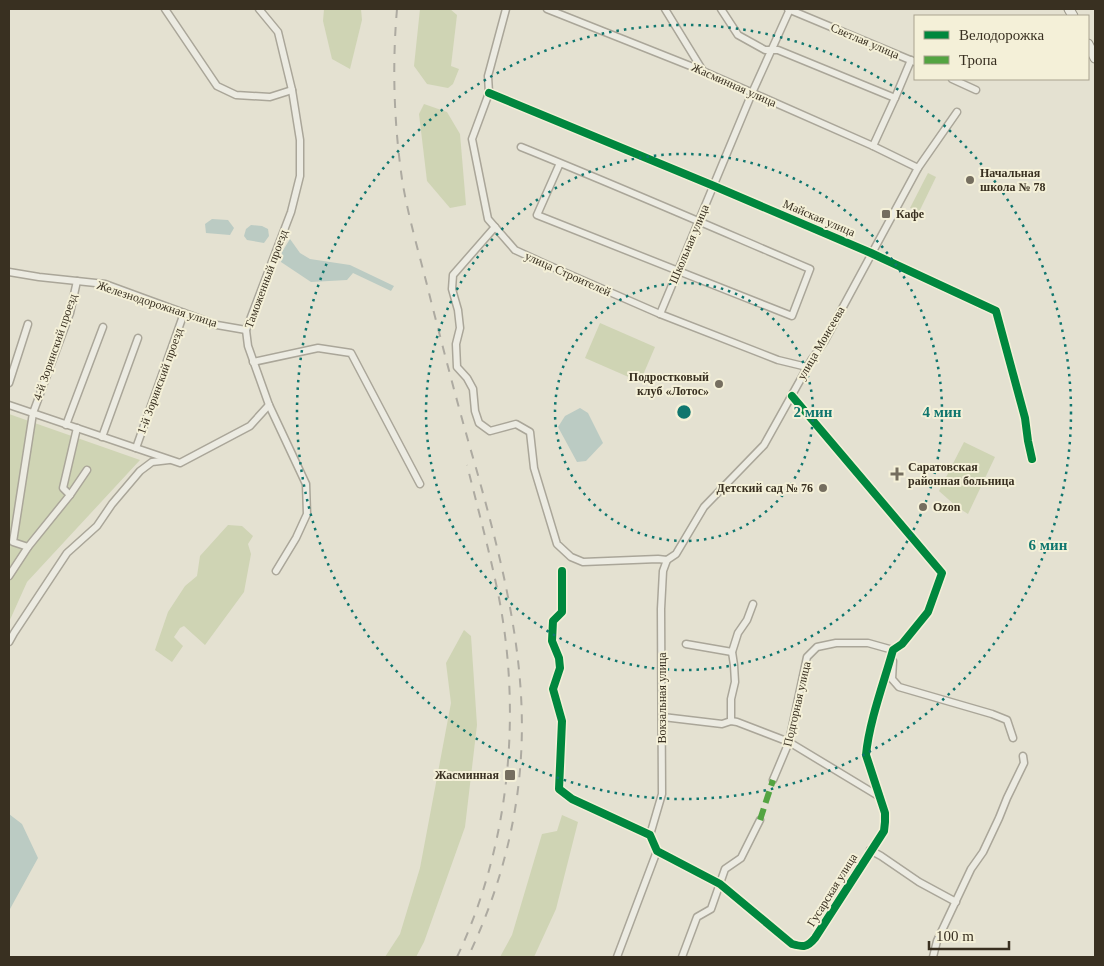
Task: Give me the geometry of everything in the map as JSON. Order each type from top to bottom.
[{"type":"main road","points":[[1089,46],[1095,58]]},
{"type":"street","points":[[165,9],[217,86],[236,95],[270,97],[292,90]]},
{"type":"street","name":"Таможенный проезд","points":[[259,9],[278,32],[292,90],[300,140],[300,176],[291,212],[246,330],[248,346],[269,405],[306,484],[307,514],[296,538],[276,571]]},
{"type":"street","name":"улица Строителей","points":[[506,9],[488,76],[489,93],[472,139],[488,218],[495,227],[515,250],[660,314],[778,360],[807,367]]},
{"type":"street","name":"Жасминная улица","points":[[548,9],[703,71],[873,146],[918,168]]},
{"type":"street","points":[[665,9],[703,71]]},
{"type":"street","points":[[721,9],[738,35],[766,50],[778,50],[895,98]]},
{"type":"street","name":"Школьная улица","points":[[660,314],[789,9]]},
{"type":"street","name":"Светлая улица","points":[[789,9],[913,61]]},
{"type":"street","points":[[873,146],[913,61]]},
{"type":"street","points":[[954,80],[976,90]]},
{"type":"street","name":"Майская улица","points":[[489,93],[871,253],[996,311],[1025,418],[1032,459]]},
{"type":"street","name":"улица Моисеева","points":[[667,560],[676,554],[704,507],[764,445],[807,367],[824,342],[918,168],[957,112]]},
{"type":"street","points":[[521,147],[560,162],[810,269],[792,316],[537,215],[560,162]]},
{"type":"street","points":[[495,227],[453,275],[452,289],[458,310],[460,328],[456,344],[457,367],[473,389],[475,411],[480,423],[490,431],[516,424],[530,432],[534,468],[557,544],[571,557],[583,562],[667,560]]},
{"type":"street","name":"Железнодорожная улица","points":[[9,272],[105,284],[218,325],[246,330]]},
{"type":"street","name":"4-й Зоринский проезд","points":[[28,547],[13,542],[32,413],[70,313],[77,281]]},
{"type":"street","name":"1-й Зоринский проезд","points":[[136,448],[184,313]]},
{"type":"street","points":[[9,383],[28,324]]},
{"type":"street","points":[[66,425],[103,326]]},
{"type":"street","points":[[102,437],[138,338]]},
{"type":"street","points":[[253,362],[318,348],[351,353],[420,484]]},
{"type":"street","points":[[792,396],[942,573],[928,612],[902,644],[893,650],[874,718],[866,754],[880,798]]},
{"type":"street","points":[[9,405],[180,463],[250,426],[269,405]]},
{"type":"street","points":[[70,496],[63,488],[76,428]]},
{"type":"street","points":[[9,642],[67,553],[97,526],[112,504],[140,471],[152,462],[170,460]]},
{"type":"street","points":[[9,576],[28,547],[70,496],[87,470]]},
{"type":"street","name":"Вокзальная улица","points":[[650,835],[662,794],[662,609],[663,571],[667,560]]},
{"type":"street","points":[[562,570],[562,612],[553,621],[552,641],[559,658],[560,668],[553,689],[562,721],[559,789],[572,799],[650,835],[658,851],[720,884]]},
{"type":"street","points":[[732,721],[731,699],[735,682],[732,652],[738,633],[747,620],[754,604]]},
{"type":"street","name":"Подгорная улица","points":[[774,780],[789,742],[807,657],[817,647],[836,643],[868,643],[893,650]]},
{"type":"street","points":[[686,644],[732,652]]},
{"type":"street","points":[[893,650],[892,679],[899,687],[1008,720],[1013,738]]},
{"type":"street","points":[[663,717],[722,724],[732,721],[789,742],[880,798]]},
{"type":"street","points":[[933,957],[937,941],[971,869],[983,852],[999,818],[1024,763],[1024,756]]},
{"type":"street","name":"Гусарская улица","points":[[720,884],[792,944],[802,947],[811,944],[884,831],[885,813],[880,798]]},
{"type":"street","points":[[682,957],[697,917],[711,909],[725,869],[741,858],[760,820]]},
{"type":"street","points":[[870,850],[919,882],[956,902]]},
{"type":"street","points":[[617,957],[658,851]]},
{"type":"green space","points":[[324,9],[361,9],[362,20],[350,69],[332,59],[323,21]]},
{"type":"green space","points":[[420,9],[450,9],[457,15],[451,66],[459,69],[453,84],[448,88],[427,84],[414,66]]},
{"type":"green space","points":[[424,104],[447,112],[460,134],[466,205],[450,208],[427,181],[419,114]]},
{"type":"green space","points":[[928,173],[936,177],[919,212],[910,208]]},
{"type":"green space","points":[[600,323],[655,347],[640,382],[585,358]]},
{"type":"green space","points":[[9,414],[140,460],[27,582],[9,622]]},
{"type":"green space","points":[[964,442],[995,457],[968,514],[939,491]]},
{"type":"green space","points":[[228,525],[242,526],[253,536],[248,544],[251,554],[244,592],[205,645],[184,626],[180,628],[174,637],[183,646],[172,662],[155,650],[168,612],[185,586],[197,576],[200,556]]},
{"type":"green space","points":[[464,630],[471,636],[477,725],[465,827],[424,942],[416,957],[385,957],[400,934],[420,868],[451,703],[446,663]]},
{"type":"green space","points":[[562,815],[578,822],[556,909],[534,957],[500,957],[512,935],[542,834],[557,831]]},
{"type":"shaded area","points":[[212,219],[228,220],[234,228],[230,235],[206,233],[205,224]]},
{"type":"shaded area","points":[[251,225],[262,226],[268,229],[269,236],[264,243],[247,240],[244,236],[246,229]]},
{"type":"shaded area","points":[[290,239],[300,253],[310,259],[350,265],[394,286],[391,291],[353,273],[347,280],[311,282],[281,262],[282,252]]},
{"type":"shaded area","points":[[580,408],[588,413],[603,443],[586,461],[577,462],[558,427],[565,416]]},
{"type":"shaded area","points":[[9,814],[22,824],[38,858],[10,909],[10,957],[9,957]]},
{"type":"railway","points":[[397,9],[395,94],[397,137],[402,179],[414,236],[495,538],[511,610],[520,683],[522,719],[521,756],[515,808],[497,884],[468,957]]},
{"type":"railway","points":[[457,957],[475,915],[489,871],[506,781],[510,735],[506,643],[499,598],[467,465]]},
{"type":"marked path","points":[[760,820],[773,780]]},
{"type":"cycle path","points":[[489,93],[871,253],[996,311],[1025,418],[1032,459]]},
{"type":"cycle path","points":[[562,571],[562,612],[553,621],[552,641],[559,658],[560,668],[553,689],[562,721],[559,789],[572,799],[650,835],[657,851],[720,884],[792,944],[802,946],[810,944],[884,831],[885,813],[866,755],[870,729],[893,650],[902,644],[928,612],[942,573],[792,396]]},
{"type":"place","name":"Начальная школа № 78","points":[[970,180]]},
{"type":"place","name":"Кафе","points":[[886,214]]},
{"type":"place","name":"Подростковый клуб «Лотос»","points":[[719,384]]},
{"type":"place","name":"Саратовская районная больница","points":[[897,474]]},
{"type":"place","name":"Детский сад № 76","points":[[823,488]]},
{"type":"place","name":"Ozon","points":[[923,507]]},
{"type":"place","name":"Жасминная","points":[[510,775]]}]
